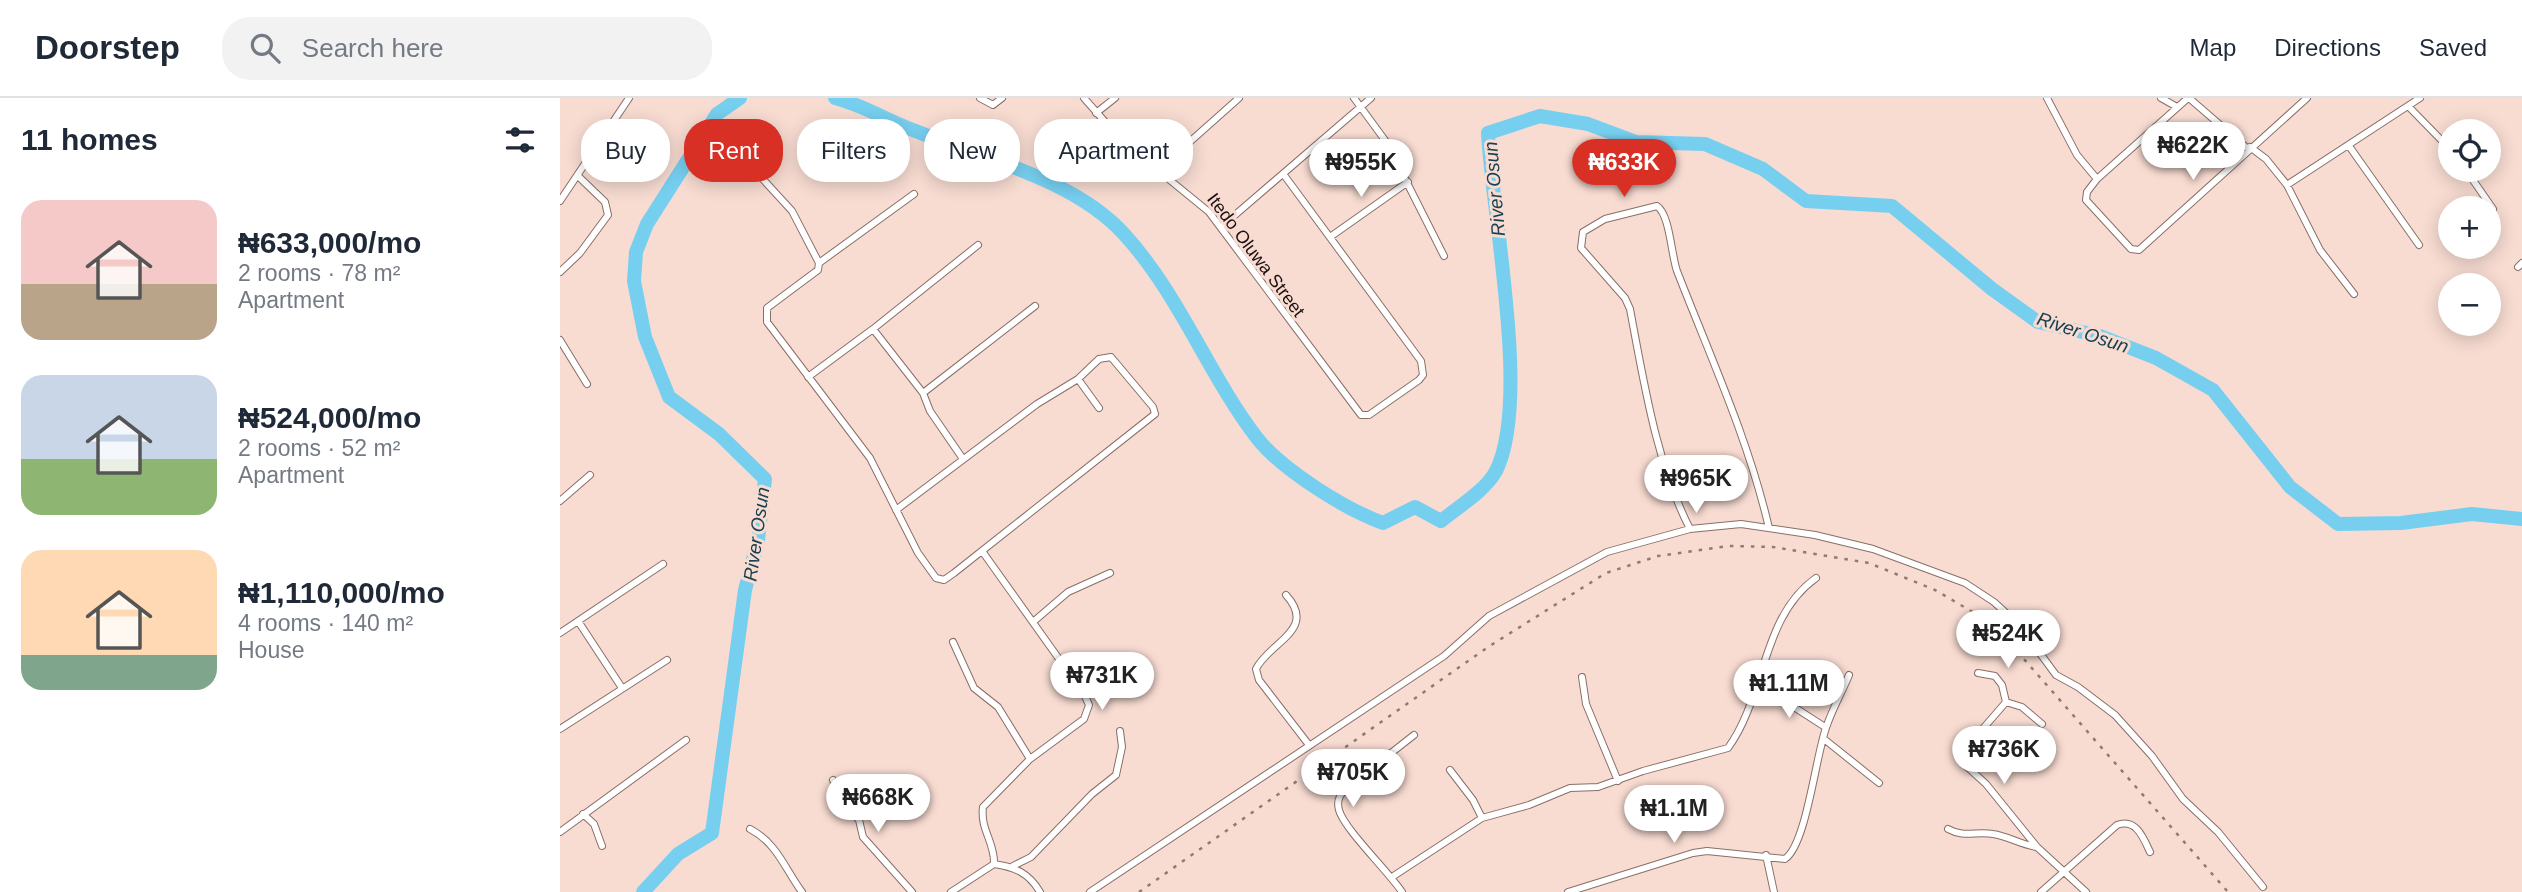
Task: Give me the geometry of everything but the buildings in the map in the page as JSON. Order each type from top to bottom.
[{"type":"street","points":[[560,201],[629,98]]},
{"type":"street","points":[[980,98],[993,105],[1002,98]]},
{"type":"street","name":"Itedo Oluwa Street","points":[[1084,98],[1102,119]]},
{"type":"street","points":[[1096,113],[1115,98]]},
{"type":"street","points":[[1193,139],[1239,98]]},
{"type":"street","points":[[1354,98],[1387,143],[1408,182],[1415,205],[1444,257]]},
{"type":"street","points":[[1221,227],[1371,98]]},
{"type":"street","points":[[2047,98],[2077,155],[2097,179]]},
{"type":"street","points":[[2161,98],[2177,107]]},
{"type":"street","points":[[2307,98],[2249,148],[2139,250],[2131,249],[2086,200],[2087,192],[2097,179],[2188,98],[2249,148],[2266,159],[2287,185],[2320,250],[2354,294]]},
{"type":"street","points":[[2287,185],[2420,98]]},
{"type":"street","points":[[2409,106],[2438,136]]},
{"type":"street","points":[[2348,146],[2419,245]]},
{"type":"street","points":[[1284,175],[1329,237],[1408,182]]},
{"type":"street","points":[[560,272],[608,215],[605,202],[578,176]]},
{"type":"street","points":[[766,182],[792,211],[819,263],[818,270],[767,308],[768,322],[870,458],[896,510],[918,553],[936,578],[944,580],[982,551],[1155,414],[1153,407],[1111,357],[1100,359],[1078,379],[1037,404],[896,510]]},
{"type":"street","name":"Itedo Oluwa Street","points":[[1173,182],[1190,194],[1221,227],[1361,415],[1369,415],[1395,400],[1419,380],[1423,369],[1421,361],[1388,313],[1329,237]]},
{"type":"street","points":[[819,263],[914,194]]},
{"type":"street","points":[[1690,528],[1678,505],[1657,434],[1630,309],[1625,298],[1581,248],[1583,232],[1605,219],[1657,206],[1665,216],[1673,260],[1734,410],[1760,488],[1769,528]]},
{"type":"street","points":[[808,377],[978,245]]},
{"type":"street","points":[[923,393],[1035,306]]},
{"type":"street","points":[[873,329],[923,393],[927,406],[964,459]]},
{"type":"street","points":[[560,340],[587,384]]},
{"type":"street","points":[[1078,379],[1099,408]]},
{"type":"street","points":[[560,500],[590,475]]},
{"type":"street","points":[[1090,892],[1444,656],[1489,616],[1529,593],[1607,552],[1690,528],[1741,524],[1874,549],[1965,583],[1994,602],[2020,625],[2056,675],[2078,687],[2115,715],[2152,756],[2183,799],[2218,832],[2263,887]]},
{"type":"street","points":[[982,551],[1084,694],[1089,705],[1084,719],[1030,759],[983,807],[984,831],[995,847],[993,864]]},
{"type":"street","points":[[560,633],[663,564]]},
{"type":"street","points":[[1033,622],[1068,592],[1110,573]]},
{"type":"street","points":[[1392,877],[1482,818],[1529,805],[1570,788],[1598,787],[1643,771],[1728,748],[1755,696],[1784,612],[1801,589],[1816,578]]},
{"type":"street","points":[[1286,595],[1295,605],[1297,619],[1285,639],[1262,656],[1256,670],[1259,680],[1308,745]]},
{"type":"street","points":[[578,621],[622,688]]},
{"type":"street","points":[[953,642],[974,688],[998,707],[1030,759]]},
{"type":"street","points":[[560,729],[667,660]]},
{"type":"street","points":[[1978,673],[1994,676],[2002,685],[2006,702]]},
{"type":"street","points":[[1568,892],[1693,853],[1766,855],[1785,859],[1793,852],[1824,740],[1825,727],[1849,675]]},
{"type":"street","points":[[1581,677],[1586,704],[1618,781]]},
{"type":"street","points":[[1755,696],[1777,696],[1825,727]]},
{"type":"street","points":[[2006,702],[2022,707],[2042,724]]},
{"type":"street","points":[[2006,702],[1960,758],[2037,847],[2086,892]]},
{"type":"street","points":[[1013,866],[1031,857],[1091,794],[1116,775],[1122,747],[1120,731]]},
{"type":"street","points":[[1402,892],[1342,818],[1339,795],[1414,736]]},
{"type":"street","points":[[560,832],[686,740]]},
{"type":"street","points":[[1824,740],[1879,783]]},
{"type":"street","points":[[1450,770],[1473,800],[1482,818]]},
{"type":"street","points":[[833,780],[844,803],[859,820],[863,837],[912,892]]},
{"type":"street","points":[[583,814],[594,824],[602,846]]},
{"type":"street","points":[[2041,892],[2117,825],[2126,821],[2138,829],[2150,852]]},
{"type":"street","points":[[750,829],[773,846],[799,891]]},
{"type":"street","points":[[1948,829],[1959,835],[1997,834],[2018,844],[2037,847]]},
{"type":"street","points":[[1766,855],[1774,892]]},
{"type":"street","points":[[951,892],[993,864],[1013,866],[1025,874],[1040,892]]},
{"type":"waterway","name":"River Osun","points":[[643,892],[678,854],[712,833],[745,590],[758,540],[765,479],[719,434],[669,397],[645,337],[634,281],[636,252],[647,224],[717,114],[740,98]]},
{"type":"waterway","name":"River Osun","points":[[835,98],[1053,184],[1103,215],[1124,234],[1161,282],[1223,388],[1257,438],[1282,463],[1315,487],[1383,523],[1415,507],[1441,521],[1478,492],[1496,471],[1506,440],[1510,400],[1510,355],[1488,133],[1540,116],[1588,124],[1636,142],[1705,144],[1763,169],[1806,201],[1892,206],[1992,289],[2038,322],[2100,336],[2156,358],[2213,390],[2290,487],[2338,524],[2401,523],[2472,514],[2522,519]]},
{"type":"railway","points":[[1139,892],[1488,647],[1606,573],[1658,556],[1728,546],[1773,547],[1869,563],[1935,590],[1983,618],[2023,658],[2228,892]]}]
